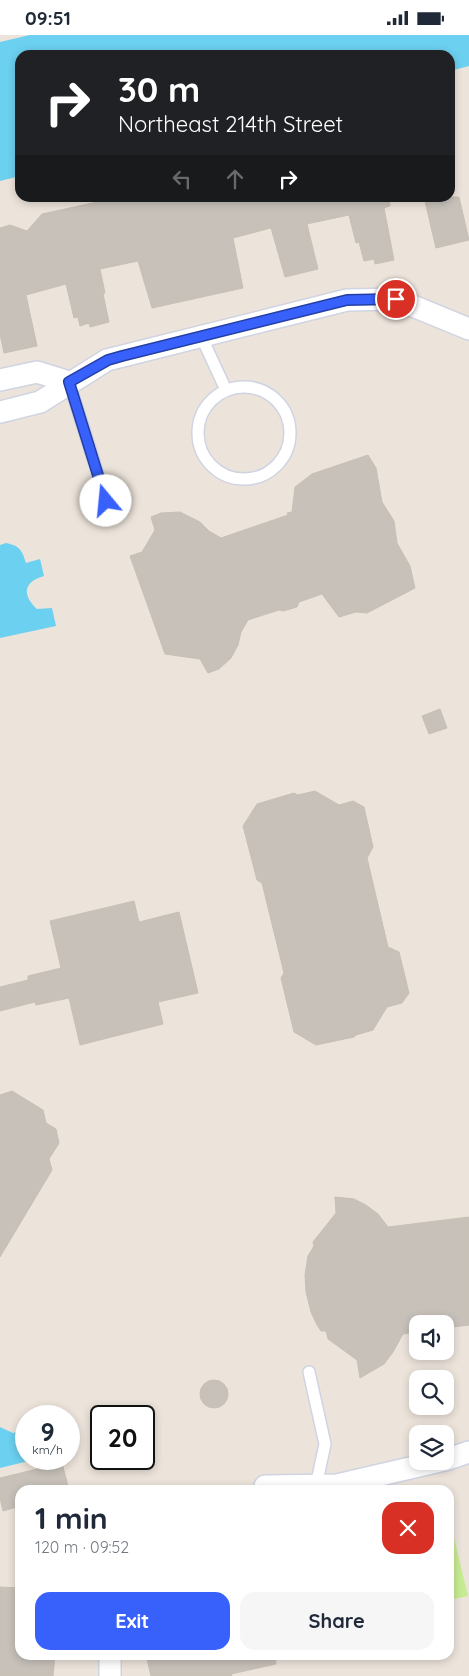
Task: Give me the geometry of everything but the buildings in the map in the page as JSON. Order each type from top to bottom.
[{"type":"street","points":[[0,412],[40,402],[69,382],[108,360],[347,300],[396,299],[469,329]]},
{"type":"street","points":[[0,380],[37,372],[69,382]]},
{"type":"street","points":[[454,1456],[469,1452]]},
{"type":"street","points":[[336,1485],[409,1468]]},
{"type":"street","points":[[110,1660],[110,1676]]},
{"type":"lane","points":[[201,336],[226,390]]},
{"type":"lane","points":[[69,382],[106,501]]},
{"type":"lane","points":[[241,387],[256,388],[270,395],[282,405],[288,419],[290,435],[287,450],[278,463],[266,473],[251,479],[236,478],[222,473],[210,464],[202,452],[198,438],[198,423],[203,409],[213,398],[226,390],[241,387]]},
{"type":"lane","points":[[308,1371],[325,1444],[316,1485]]},
{"type":"green space","points":[[454,1538],[468,1596],[454,1599]]},
{"type":"water","points":[[30,35],[469,35],[469,66],[455,70],[455,50],[15,50],[15,177],[0,181],[0,42]]},
{"type":"water","points":[[6,543],[20,549],[26,563],[40,559],[44,576],[29,585],[27,594],[37,609],[52,608],[56,626],[0,638],[0,545]]},
{"type":"water","points":[[0,1427],[15,1432],[15,1464],[0,1468]]},
{"type":"route","points":[[106,501],[69,382],[108,360],[236,327],[347,300],[396,299]]}]
